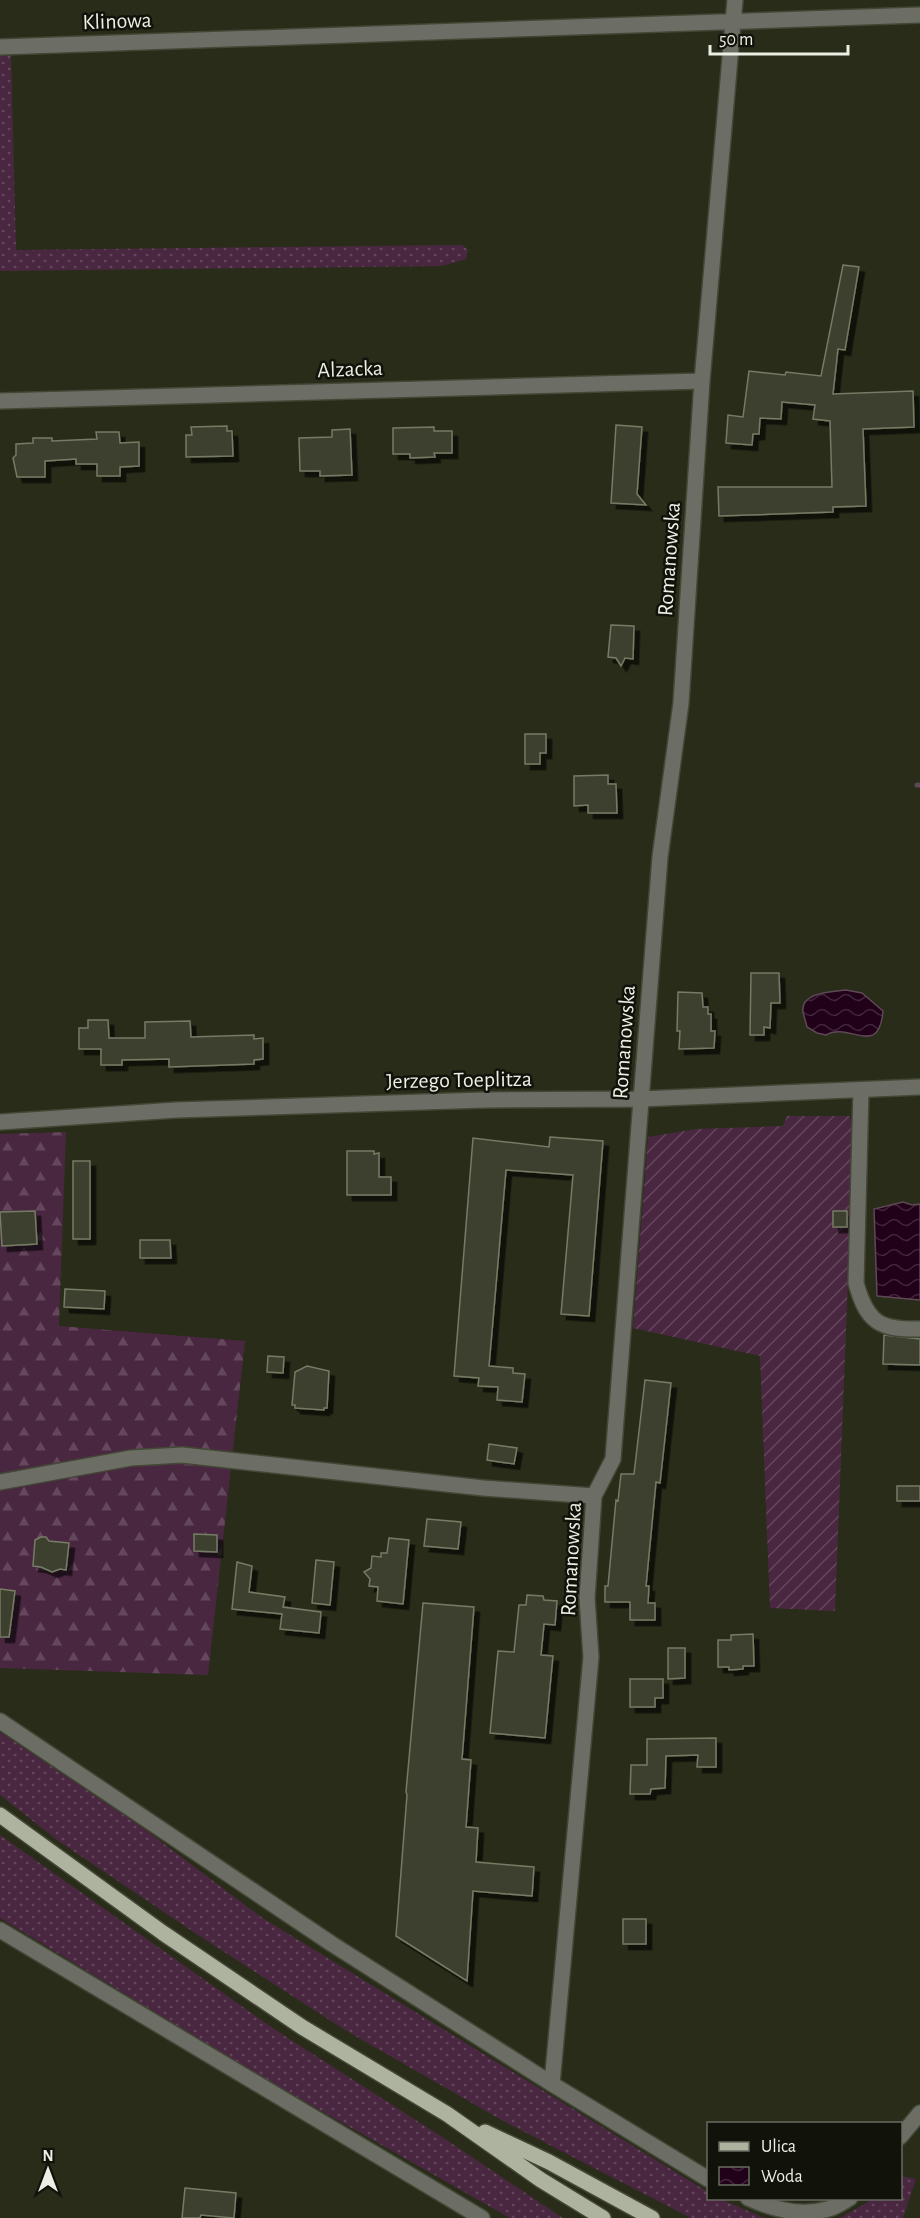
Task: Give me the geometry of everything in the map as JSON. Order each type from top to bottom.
[{"type":"main road","points":[[0,1815],[163,1933],[302,2027],[447,2114],[541,2180],[603,2218]]},
{"type":"main road","points":[[447,2114],[549,2162],[652,2218]]},
{"type":"street","name":"Romanowska","points":[[552,2084],[591,1657],[587,1598],[594,1497],[613,1459],[660,857],[681,703],[702,381],[735,0]]},
{"type":"street","name":"Klinowa","points":[[0,47],[920,15]]},
{"type":"street","name":"Alzacka","points":[[0,401],[702,381]]},
{"type":"street","name":"Jerzego Toeplitza","points":[[0,1122],[220,1108],[484,1100],[641,1099],[920,1087]]},
{"type":"street","points":[[861,1090],[856,1283],[861,1300],[870,1315],[880,1323],[895,1329],[920,1329]]},
{"type":"street","points":[[0,1482],[131,1458],[182,1455],[483,1488],[594,1497]]},
{"type":"street","points":[[0,1721],[269,1903],[552,2084],[707,2178]]},
{"type":"street","points":[[0,1930],[482,2218]]},
{"type":"street","points":[[902,2135],[920,2113]]},
{"type":"street","points":[[750,2200],[769,2208],[801,2212],[828,2209],[848,2200]]},
{"type":"green space","points":[[11,53],[16,250],[462,245],[468,250],[466,259],[442,266],[0,271],[0,54]]},
{"type":"green space","points":[[787,1116],[849,1116],[854,1125],[835,1611],[770,1608],[760,1356],[633,1328],[648,1137],[696,1129],[783,1126]]},
{"type":"green space","points":[[66,1132],[59,1326],[245,1341],[208,1675],[0,1668],[0,1134]]},
{"type":"green space","points":[[0,1732],[143,1828],[261,1917],[707,2191],[707,2200],[723,2200],[764,2218],[691,2218],[505,2122],[345,2030],[198,1935],[57,1840],[0,1795]]},
{"type":"green space","points":[[0,1835],[277,2031],[563,2218],[510,2218],[260,2076],[0,1918]]},
{"type":"green space","points":[[902,2176],[916,2179],[903,2218],[840,2218],[871,2200],[902,2200]]},
{"type":"water","points":[[846,990],[862,993],[883,1011],[876,1033],[869,1036],[844,1032],[826,1035],[807,1027],[803,1012],[806,1000],[818,994]]},
{"type":"water","points":[[903,1202],[912,1205],[920,1204],[920,1300],[877,1296],[874,1209]]},
{"type":"building","points":[[843,265],[859,267],[845,350],[838,349],[833,394],[913,391],[914,427],[863,429],[866,506],[833,507],[833,512],[719,516],[718,487],[832,487],[830,421],[813,419],[815,405],[782,402],[781,419],[760,418],[759,434],[753,434],[752,445],[726,443],[728,415],[743,417],[749,371],[821,376]]},
{"type":"building","points":[[616,425],[642,427],[637,494],[646,505],[611,503]]},
{"type":"building","points":[[227,426],[227,431],[232,431],[233,456],[186,457],[186,435],[192,435],[191,427]]},
{"type":"building","points":[[434,427],[434,431],[452,431],[452,453],[434,453],[435,457],[410,458],[410,454],[393,454],[393,428]]},
{"type":"building","points":[[350,429],[352,475],[320,476],[320,471],[300,471],[299,438],[332,437],[332,430]]},
{"type":"building","points":[[96,432],[119,432],[120,443],[139,442],[139,466],[120,467],[120,476],[97,476],[97,464],[76,464],[76,459],[45,461],[45,477],[17,477],[13,458],[16,455],[16,444],[33,443],[33,438],[52,438],[52,441],[97,439]]},
{"type":"building","points":[[611,625],[634,626],[633,659],[625,658],[621,666],[616,658],[608,657]]},
{"type":"building","points":[[525,734],[546,734],[546,753],[540,753],[540,764],[525,764]]},
{"type":"building","points":[[608,775],[608,784],[616,784],[617,813],[588,813],[588,805],[574,806],[574,776]]},
{"type":"building","points":[[751,973],[779,973],[780,1003],[771,1003],[770,1028],[764,1027],[764,1035],[750,1035]]},
{"type":"building","points":[[678,992],[702,993],[703,1007],[708,1007],[708,1014],[711,1014],[711,1031],[715,1031],[714,1048],[679,1049]]},
{"type":"building","points":[[88,1020],[108,1020],[109,1038],[145,1038],[145,1022],[190,1021],[191,1037],[254,1035],[254,1039],[263,1038],[263,1059],[254,1060],[254,1064],[169,1067],[169,1059],[122,1060],[122,1065],[101,1065],[101,1049],[79,1049],[79,1028],[88,1028]]},
{"type":"building","points":[[550,1137],[603,1141],[589,1316],[561,1314],[573,1175],[506,1170],[489,1366],[513,1368],[513,1373],[525,1374],[522,1402],[497,1400],[498,1387],[478,1386],[479,1378],[454,1376],[473,1138],[549,1147]]},
{"type":"building","points":[[347,1151],[379,1153],[379,1177],[391,1177],[391,1195],[347,1195]]},
{"type":"building","points":[[73,1161],[90,1161],[90,1239],[73,1239]]},
{"type":"building","points":[[35,1211],[37,1244],[2,1246],[0,1212]]},
{"type":"building","points":[[833,1211],[847,1211],[847,1227],[833,1227]]},
{"type":"building","points":[[140,1240],[170,1240],[171,1258],[140,1258]]},
{"type":"building","points":[[65,1289],[105,1291],[104,1309],[64,1307]]},
{"type":"building","points":[[884,1335],[920,1339],[920,1365],[883,1364]]},
{"type":"building","points":[[268,1356],[284,1357],[283,1373],[267,1372]]},
{"type":"building","points":[[307,1366],[329,1371],[327,1408],[324,1410],[295,1408],[295,1405],[292,1405],[295,1372]]},
{"type":"building","points":[[645,1380],[671,1383],[660,1483],[656,1482],[646,1586],[649,1586],[648,1603],[655,1603],[655,1620],[630,1620],[630,1602],[605,1602],[605,1586],[608,1586],[616,1500],[618,1501],[621,1474],[634,1474]]},
{"type":"building","points":[[489,1444],[517,1448],[514,1464],[487,1460]]},
{"type":"building","points":[[897,1486],[920,1486],[920,1501],[897,1501]]},
{"type":"building","points":[[427,1519],[461,1522],[458,1549],[424,1546]]},
{"type":"building","points":[[194,1534],[217,1535],[217,1552],[194,1551]]},
{"type":"building","points":[[46,1537],[49,1541],[69,1543],[66,1570],[60,1569],[52,1572],[33,1566],[35,1540]]},
{"type":"building","points":[[389,1538],[409,1540],[403,1604],[377,1601],[378,1587],[369,1586],[370,1579],[364,1572],[371,1568],[372,1556],[381,1557],[381,1553],[387,1553]]},
{"type":"building","points":[[316,1560],[334,1562],[330,1605],[312,1603]]},
{"type":"building","points":[[237,1562],[252,1566],[249,1592],[285,1597],[283,1607],[321,1612],[319,1633],[280,1629],[282,1614],[232,1609]]},
{"type":"building","points":[[0,1589],[15,1591],[9,1637],[0,1637]]},
{"type":"building","points":[[527,1595],[543,1596],[544,1600],[557,1601],[555,1625],[544,1624],[541,1655],[553,1656],[545,1738],[490,1733],[498,1651],[514,1652],[519,1605],[526,1605]]},
{"type":"building","points":[[423,1603],[474,1607],[462,1759],[471,1760],[466,1827],[478,1828],[476,1862],[534,1867],[532,1896],[473,1891],[467,1981],[396,1936]]},
{"type":"building","points":[[753,1634],[754,1666],[729,1670],[729,1667],[718,1667],[718,1640],[731,1640],[731,1635]]},
{"type":"building","points":[[668,1648],[685,1648],[685,1678],[668,1679]]},
{"type":"building","points":[[630,1679],[663,1679],[663,1698],[655,1698],[655,1707],[630,1707]]},
{"type":"building","points":[[716,1738],[716,1767],[697,1767],[698,1755],[666,1756],[665,1788],[651,1789],[650,1794],[630,1794],[631,1765],[647,1765],[647,1739]]},
{"type":"building","points":[[623,1919],[646,1919],[646,1944],[623,1944]]},
{"type":"building","points":[[185,2188],[236,2193],[234,2218],[201,2215],[200,2218],[182,2218]]}]
